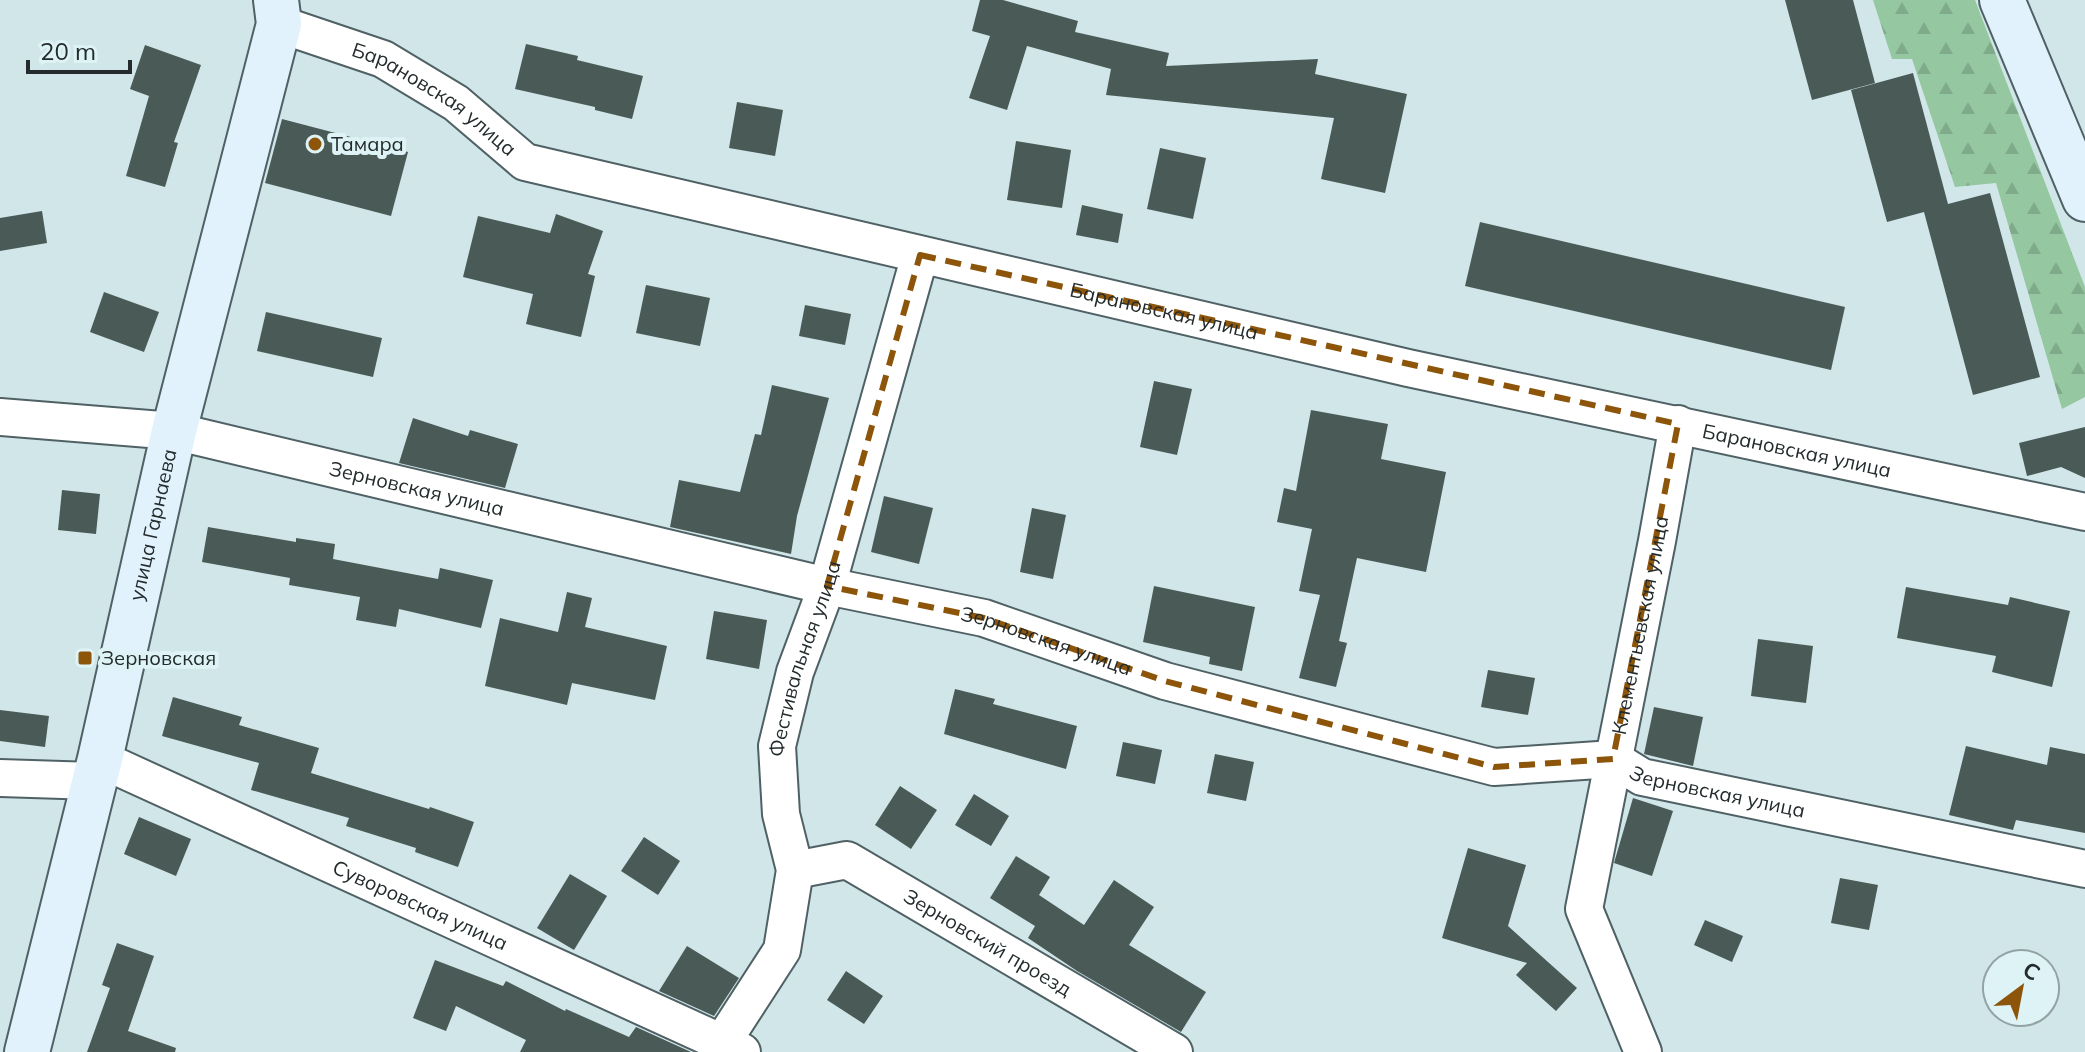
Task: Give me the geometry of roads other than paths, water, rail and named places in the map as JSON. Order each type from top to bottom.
[{"type":"street","points":[[2002,0],[2085,199]]},
{"type":"street","name":"Барановская улица","points":[[278,12],[383,59],[456,103],[525,162],[1408,368],[2085,512]]},
{"type":"street","name":"улица Гарнаева","points":[[34,1049],[174,431],[278,12]]},
{"type":"street","name":"Фестивальная улица","points":[[727,1049],[782,950],[795,870],[781,814],[777,746],[795,672],[827,586],[920,255]]},
{"type":"street","name":"Зерновская улица","points":[[0,417],[174,431],[827,586],[984,618],[1165,681],[1494,767],[1613,759],[1642,777],[2085,869]]},
{"type":"street","name":"Клементьевская улица","points":[[1643,1052],[1584,909],[1678,424]]},
{"type":"street","name":"Суворовская улица","points":[[0,778],[97,770],[727,1049]]},
{"type":"street","name":"Зерновский проезд","points":[[795,870],[847,860],[1174,1052]]},
{"type":"place","name":"Тамара","points":[[315,144]]},
{"type":"place","name":"Зерновская","points":[[85,658]]}]
